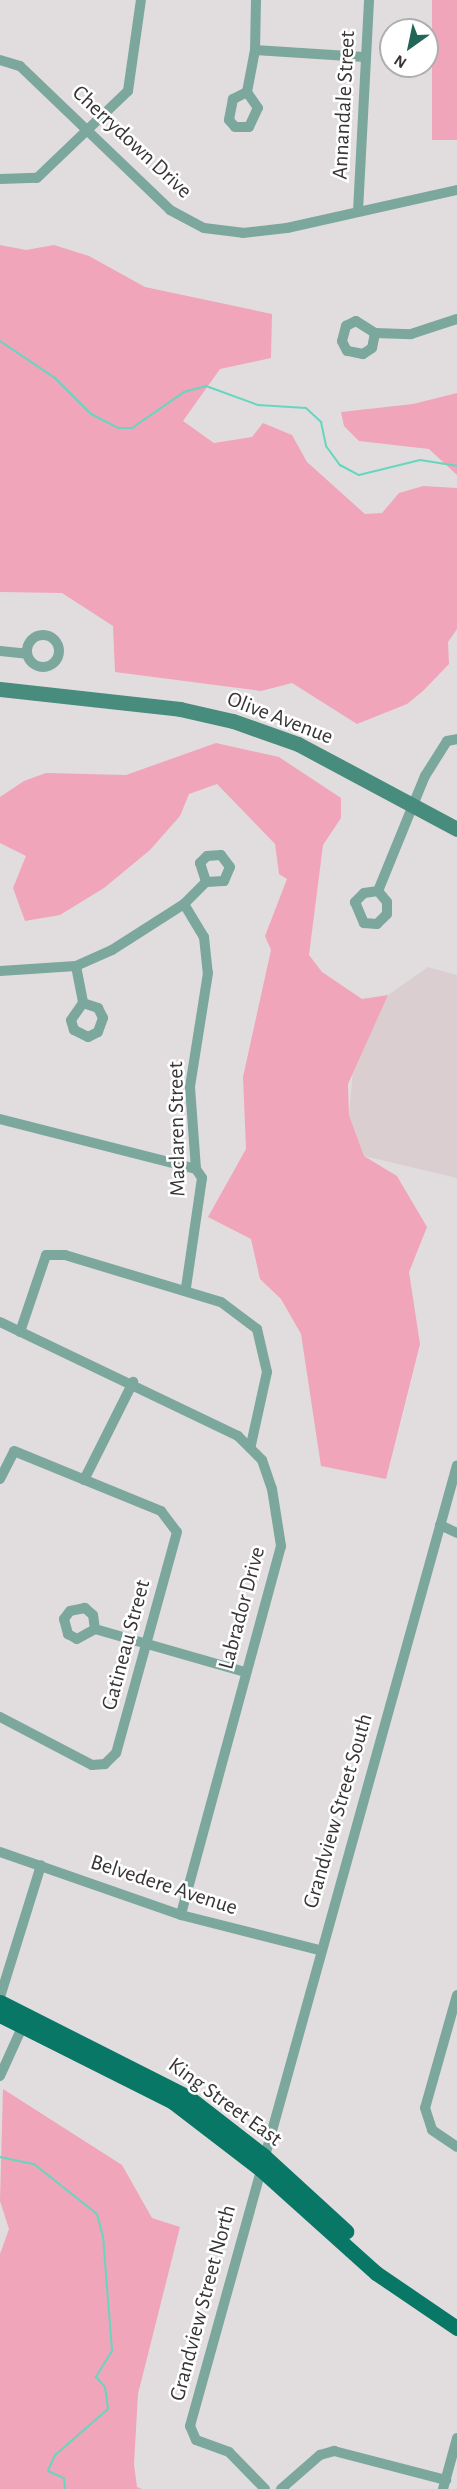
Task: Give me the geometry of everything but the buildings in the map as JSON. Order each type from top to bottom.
[{"type":"main road","name":"Olive Avenue","points":[[0,689],[180,709],[233,721],[298,744],[457,829]]},
{"type":"main road","name":"King Street East","points":[[0,2002],[25,2021],[173,2102],[261,2162],[381,2263],[392,2281],[457,2328]]},
{"type":"main road","name":"King Street East","points":[[0,2015],[25,2021]]},
{"type":"street","points":[[0,179],[37,178],[88,132],[128,91],[141,0]]},
{"type":"street","points":[[247,92],[255,50],[256,0]]},
{"type":"street","name":"Annandale Street","points":[[358,211],[364,57],[369,0]]},
{"type":"street","points":[[255,50],[364,57]]},
{"type":"street","name":"Cherrydown Drive","points":[[0,60],[20,66],[170,210],[204,228],[243,233],[287,228],[457,190]]},
{"type":"street","points":[[375,333],[411,334],[457,319]]},
{"type":"street","points":[[0,651],[27,654]]},
{"type":"street","points":[[378,891],[440,749],[457,739]]},
{"type":"street","points":[[0,971],[76,966],[112,950],[184,904],[206,882]]},
{"type":"street","name":"Maclaren Street","points":[[184,904],[208,951],[190,1087],[196,1169],[202,1178],[186,1288]]},
{"type":"street","points":[[76,966],[83,1003]]},
{"type":"street","points":[[0,1119],[196,1169]]},
{"type":"street","points":[[0,1322],[20,1332],[133,1382],[251,1446],[267,1372],[257,1329],[221,1302],[186,1288],[65,1255],[45,1255],[20,1332]]},
{"type":"street","points":[[0,1479],[14,1451],[84,1480],[133,1382]]},
{"type":"street","name":"Labrador Drive","points":[[181,1915],[281,1546],[272,1489],[251,1446]]},
{"type":"street","name":"Grandview Street South","points":[[261,2162],[457,1465]]},
{"type":"street","name":"Gatineau Street","points":[[0,1717],[92,1765],[105,1764],[116,1753],[149,1644],[177,1532],[161,1511],[84,1480]]},
{"type":"street","points":[[440,1525],[457,1533]]},
{"type":"street","points":[[95,1629],[245,1672]]},
{"type":"street","name":"Belvedere Avenue","points":[[0,1851],[181,1915],[319,1950]]},
{"type":"street","points":[[0,1997],[41,1865]]},
{"type":"street","points":[[457,1995],[425,2108],[432,2130],[457,2147]]},
{"type":"street","points":[[0,2076],[25,2021]]},
{"type":"street","name":"Grandview Street North","points":[[261,2162],[190,2426],[202,2443],[230,2452],[265,2489]]},
{"type":"street","points":[[280,2489],[320,2455],[334,2451],[444,2484],[457,2438]]},
{"type":"shaded area","points":[[432,0],[457,0],[457,140],[432,140],[432,78],[439,78],[439,18],[432,18]]},
{"type":"shaded area","points":[[0,245],[26,250],[54,245],[89,256],[145,287],[272,314],[271,358],[220,369],[183,421],[214,443],[252,437],[263,423],[292,435],[307,462],[365,514],[382,513],[399,493],[423,486],[457,488],[457,629],[448,642],[449,664],[423,691],[407,704],[357,724],[292,683],[261,691],[115,672],[113,626],[62,593],[0,592]]},
{"type":"shaded area","points":[[457,393],[457,475],[429,449],[359,441],[344,426],[341,412],[413,404]]},
{"type":"shaded area","points":[[216,743],[279,757],[341,798],[341,818],[323,845],[309,955],[322,972],[362,999],[388,995],[348,1084],[349,1115],[364,1156],[397,1176],[427,1227],[409,1272],[420,1344],[386,1479],[321,1466],[301,1334],[281,1299],[260,1279],[251,1239],[208,1217],[246,1149],[243,1077],[271,950],[265,936],[287,879],[279,874],[275,844],[217,784],[189,794],[180,816],[150,850],[104,888],[60,915],[25,921],[13,888],[26,856],[0,843],[0,797],[24,781],[46,773],[126,775]]},
{"type":"shaded area","points":[[428,967],[457,975],[457,1178],[364,1156],[349,1115],[353,1067],[388,995]]},
{"type":"shaded area","points":[[3,2089],[122,2165],[152,2218],[180,2227],[138,2394],[134,2464],[137,2487],[142,2489],[0,2489],[0,2254],[9,2229],[0,2201]]},
{"type":"waterway","points":[[0,341],[55,378],[91,414],[119,428],[132,428],[184,392],[206,386],[258,405],[306,408],[321,422],[326,446],[340,465],[359,475],[420,460],[457,466]]},
{"type":"waterway","points":[[0,2157],[34,2164],[97,2214],[103,2236],[112,2351],[96,2377],[105,2387],[108,2409],[55,2455],[48,2471],[64,2478],[65,2489]]}]
